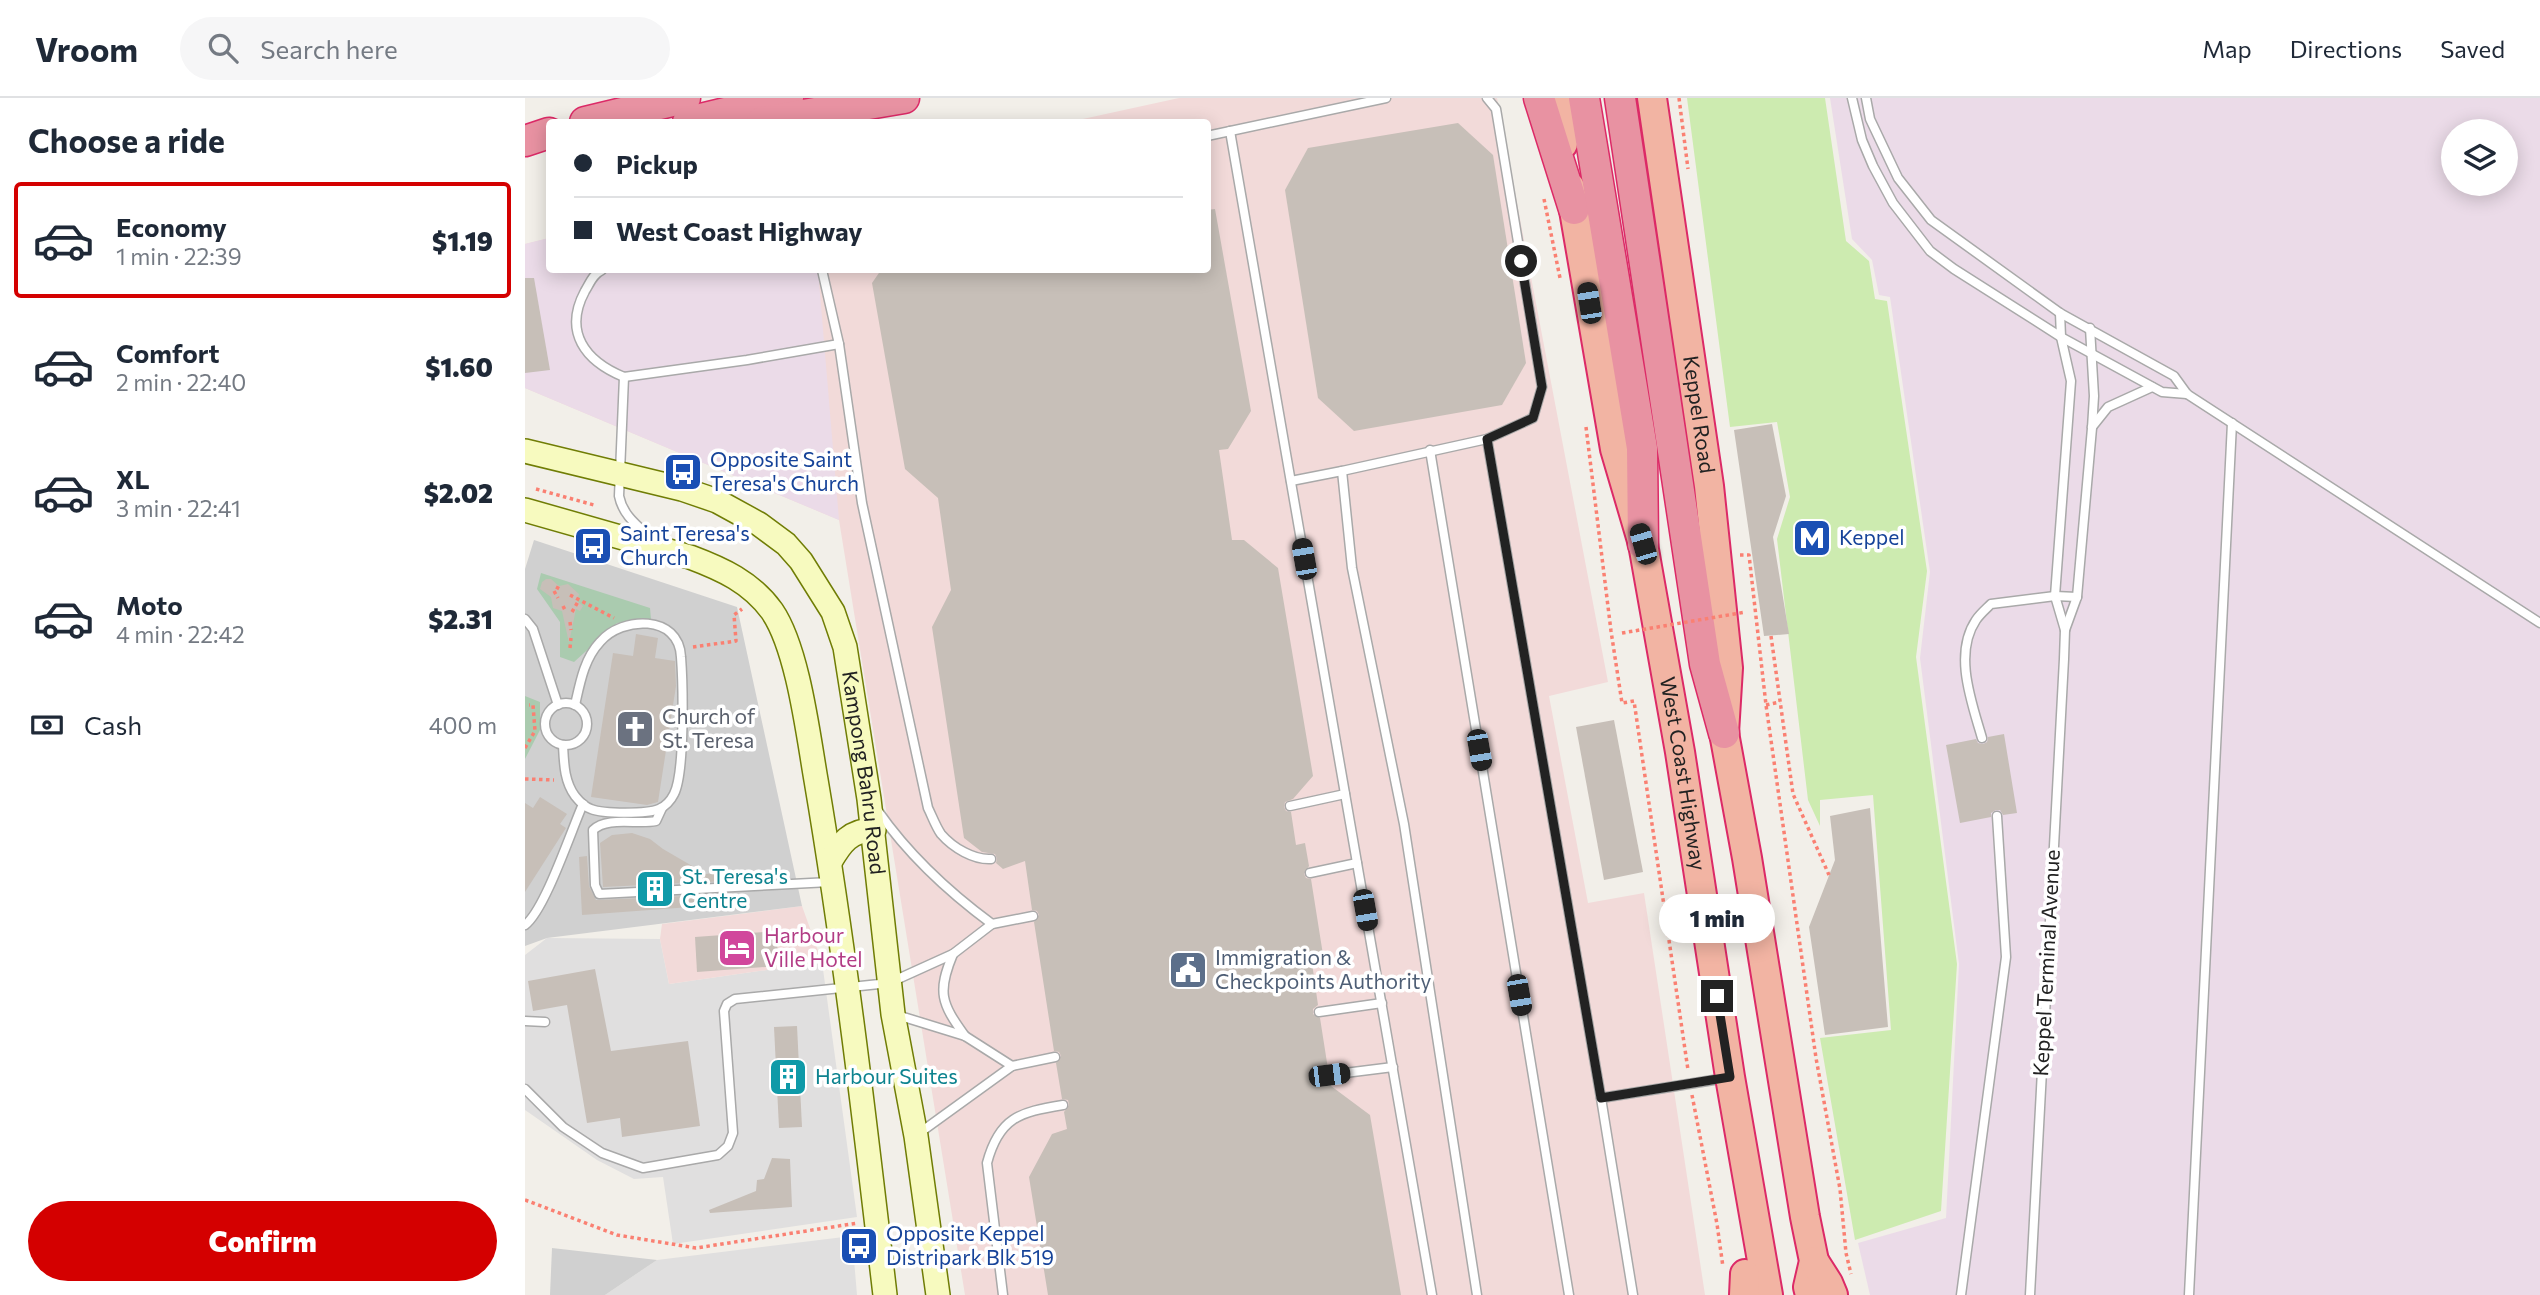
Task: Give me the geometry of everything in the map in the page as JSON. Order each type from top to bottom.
[{"type":"highway","points":[[598,119],[685,98]]},
{"type":"highway","points":[[700,119],[788,98]]},
{"type":"highway","points":[[780,119],[904,98]]},
{"type":"highway","points":[[1539,98],[1574,209]]},
{"type":"highway","points":[[1556,98],[1615,449],[1643,544]]},
{"type":"highway","points":[[1584,98],[1642,448],[1643,544]]},
{"type":"highway","points":[[1620,98],[1705,664],[1724,733],[1814,1261],[1808,1287],[1810,1295]]},
{"type":"highway","name":"Keppel Road","points":[[1652,98],[1711,500],[1728,668],[1724,733]]},
{"type":"highway","points":[[525,141],[546,134]]},
{"type":"highway","points":[[525,158],[546,154]]},
{"type":"highway","name":"West Coast Highway","points":[[1643,544],[1680,752],[1730,1077],[1768,1295]]},
{"type":"highway","points":[[1730,1077],[1740,1284]]},
{"type":"highway","points":[[1814,1261],[1843,1290]]},
{"type":"main road","name":"Kampong Bahru Road","points":[[525,451],[682,489],[717,501],[773,533],[786,544],[801,561],[833,612],[845,647],[874,830],[893,1014],[916,1136],[938,1295]]},
{"type":"main road","points":[[525,510],[689,557],[739,578],[756,592],[773,612],[784,635],[803,707],[831,872],[885,1295]]},
{"type":"main road","points":[[831,872],[840,845],[861,830],[874,830]]},
{"type":"lane","points":[[1211,135],[1386,98]]},
{"type":"lane","points":[[1291,481],[1487,439],[1533,418],[1542,387],[1496,109],[1487,98]]},
{"type":"lane","points":[[1852,98],[1862,140],[1873,166],[1893,203],[1930,250],[1954,269],[2093,355],[2162,392],[2187,394]]},
{"type":"lane","points":[[1866,98],[1870,119],[1898,178],[1931,220],[2060,313],[2174,376],[2187,394],[2540,623]]},
{"type":"lane","points":[[1230,131],[1432,1295]]},
{"type":"lane","points":[[596,273],[579,303],[576,333],[591,358],[607,370],[624,377],[839,344]]},
{"type":"lane","points":[[823,273],[839,344],[862,503],[928,808],[941,834],[961,850],[980,860],[991,859]]},
{"type":"lane","name":"Keppel Terminal Avenue","points":[[2060,313],[2061,337],[2071,380],[2055,596],[2065,630]]},
{"type":"lane","name":"Keppel Terminal Avenue","points":[[2030,1295],[2065,630],[2077,597],[2094,396],[2090,328]]},
{"type":"lane","points":[[624,377],[619,496],[621,506],[628,517],[662,549]]},
{"type":"lane","points":[[2092,428],[2108,408],[2153,387]]},
{"type":"lane","points":[[2189,1295],[2232,423]]},
{"type":"lane","points":[[1487,439],[1633,1295]]},
{"type":"lane","points":[[1430,450],[1569,1295]]},
{"type":"lane","points":[[1342,471],[1352,568],[1404,824],[1477,1295]]},
{"type":"lane","points":[[1982,738],[1968,688],[1965,651],[1975,621],[1990,604],[2055,596],[2077,597]]},
{"type":"lane","points":[[525,619],[558,705]]},
{"type":"lane","points":[[575,705],[585,665],[601,639],[619,627],[636,623],[655,624],[670,632],[680,648],[681,752],[677,787],[656,821],[607,823],[598,825],[593,830],[595,885],[599,894],[831,872]]},
{"type":"lane","points":[[558,705],[575,705],[585,714],[587,727],[576,743],[563,745],[552,740],[545,724],[549,712],[558,705]]},
{"type":"lane","points":[[563,745],[566,780],[583,804],[601,812],[654,811],[662,808]]},
{"type":"lane","points":[[1290,806],[1345,794]]},
{"type":"lane","points":[[869,799],[904,843],[961,901],[992,924]]},
{"type":"lane","points":[[525,925],[537,911],[547,892],[583,804]]},
{"type":"lane","points":[[1961,1295],[2006,957],[1997,816]]},
{"type":"lane","points":[[1310,873],[1357,863]]},
{"type":"lane","points":[[525,1089],[563,1127],[602,1153],[643,1168],[718,1155],[728,1146],[733,1133],[724,1012],[727,1004],[734,999],[889,983],[953,954],[992,924],[1034,916]]},
{"type":"lane","points":[[953,954],[943,982],[943,994],[948,1013],[965,1036]]},
{"type":"lane","points":[[1319,1012],[1382,1003]]},
{"type":"lane","points":[[893,1014],[965,1036],[1011,1066]]},
{"type":"lane","points":[[525,1021],[545,1022]]},
{"type":"lane","points":[[916,1136],[1011,1066],[1055,1057]]},
{"type":"lane","points":[[1329,1075],[1392,1067]]},
{"type":"lane","points":[[1601,1098],[1730,1077]]},
{"type":"lane","points":[[1003,1295],[987,1163],[990,1151],[997,1133],[1016,1118],[1033,1110],[1063,1105]]},
{"type":"path","points":[[1542,191],[1561,283]]},
{"type":"path","points":[[1584,416],[1622,703],[1634,701],[1690,1084],[1717,1224],[1740,1284]]},
{"type":"path","points":[[536,489],[594,505]]},
{"type":"path","points":[[1740,555],[1749,555],[1766,705],[1816,1058],[1839,1189],[1846,1253],[1843,1290]]},
{"type":"path","points":[[558,598],[555,589],[562,590]]},
{"type":"path","points":[[570,595],[610,616]]},
{"type":"path","points":[[563,606],[570,612],[579,601]]},
{"type":"path","points":[[680,648],[736,641],[734,615],[751,601]]},
{"type":"path","points":[[1622,633],[1746,612]]},
{"type":"path","points":[[570,622],[571,630]]},
{"type":"path","points":[[1771,636],[1793,794],[1829,875]]},
{"type":"path","points":[[571,638],[571,648]]},
{"type":"path","points":[[1766,705],[1780,702]]},
{"type":"path","points":[[525,748],[535,731],[533,705],[529,705]]},
{"type":"path","points":[[525,779],[566,780]]},
{"type":"path","points":[[525,1200],[617,1235],[696,1248],[874,1220]]},
{"type":"shaded area","points":[[1179,98],[1497,98],[1608,682],[1549,696],[1588,903],[1644,893],[1705,1295],[965,1295],[839,520],[525,388],[525,244],[546,239],[546,273],[1211,273],[1211,119],[1083,119]]},
{"type":"shaded area","points":[[1830,98],[2540,98],[2540,1295],[1870,1295],[1858,1243],[1946,1218],[1959,964],[1920,658],[1930,572],[1890,297],[1879,295],[1872,260],[1852,239]]},
{"type":"shaded area","points":[[546,239],[546,273],[818,273],[839,520],[525,388],[525,244]]},
{"type":"shaded area","points":[[534,540],[737,607],[802,906],[547,938],[525,946],[525,569]]},
{"type":"shaded area","points":[[802,906],[822,962],[669,984],[660,939],[662,924]]},
{"type":"shaded area","points":[[547,938],[660,939],[669,984],[822,962],[857,1217],[673,1244],[663,1177],[634,1179],[597,1160],[525,1110],[525,955]]},
{"type":"shaded area","points":[[852,1236],[857,1295],[605,1295],[657,1260]]},
{"type":"shaded area","points":[[552,1248],[657,1260],[605,1295],[550,1295]]},
{"type":"green space","points":[[1687,98],[1825,98],[1846,241],[1869,261],[1875,299],[1887,301],[1927,571],[1916,657],[1957,964],[1941,1211],[1855,1240],[1820,1038],[1891,1030],[1873,795],[1820,800],[1820,826],[1808,800],[1777,539],[1790,497],[1777,422],[1730,427]]},
{"type":"green space","points":[[541,573],[650,608],[651,620],[617,623],[574,662],[560,657],[560,622],[537,589]]},
{"type":"green space","points":[[525,696],[540,702],[540,730],[525,759]]},
{"type":"building","points":[[1458,123],[1493,155],[1526,363],[1502,405],[1354,431],[1318,398],[1285,190],[1308,148]]},
{"type":"building","points":[[1215,209],[1251,411],[1228,449],[1219,450],[1232,540],[1244,540],[1278,568],[1313,776],[1293,799],[1285,802],[1284,807],[1291,812],[1296,845],[1305,843],[1309,866],[1304,874],[1311,879],[1324,961],[1312,963],[1318,1005],[1313,1009],[1313,1014],[1320,1018],[1328,1069],[1323,1072],[1323,1076],[1331,1086],[1370,1115],[1401,1295],[1048,1295],[1029,1177],[1052,1134],[1067,1129],[1064,1112],[1069,1105],[1068,1100],[1062,1099],[1056,1063],[1061,1056],[1054,1051],[1034,922],[1039,915],[1032,910],[1025,861],[1003,869],[996,863],[995,854],[982,852],[964,838],[932,627],[951,590],[938,498],[905,469],[872,283],[879,273],[1211,273],[1211,210]]},
{"type":"building","points":[[525,278],[534,278],[550,370],[525,373]]},
{"type":"building","points":[[1772,424],[1786,496],[1773,537],[1789,634],[1764,636],[1734,430]]},
{"type":"building","points":[[546,579],[551,579],[559,586],[568,584],[579,594],[577,601],[583,606],[580,611],[576,609],[569,643],[562,611],[553,608],[551,597],[540,589]]},
{"type":"building","name":"Church of St. Teresa","points":[[636,634],[658,638],[655,658],[675,661],[676,686],[658,802],[647,805],[591,797],[613,653],[633,656]]},
{"type":"building","points":[[1614,720],[1643,872],[1604,880],[1576,727]]},
{"type":"building","points":[[2004,734],[2017,813],[2003,815],[2000,810],[1996,810],[1991,813],[1991,817],[1960,823],[1946,745],[1976,739],[1983,744],[1988,737]]},
{"type":"building","points":[[540,797],[567,814],[560,824],[566,828],[525,892],[525,803],[533,808]]},
{"type":"building","points":[[1870,808],[1888,1027],[1825,1035],[1809,927],[1835,860],[1830,816]]},
{"type":"building","points":[[632,833],[650,839],[706,874],[729,870],[729,881],[603,887],[600,843],[612,835]]},
{"type":"building","points":[[587,856],[589,886],[596,900],[730,894],[731,904],[582,915],[579,857]]},
{"type":"building","name":"Harbour Ville Hotel","points":[[776,931],[779,966],[697,972],[695,937]]},
{"type":"building","points":[[595,969],[611,1051],[688,1041],[700,1126],[622,1137],[620,1118],[587,1123],[567,1005],[533,1011],[528,981]]},
{"type":"building","name":"Harbour Suites","points":[[797,1026],[802,1127],[779,1128],[774,1027]]},
{"type":"building","points":[[772,1158],[790,1159],[792,1207],[710,1213],[709,1210],[756,1191],[757,1180],[764,1179]]},
{"type":"place","name":"Opposite Saint Teresa's Church","points":[[683,472]]},
{"type":"place","name":"Keppel","points":[[1812,538]]},
{"type":"place","name":"Saint Teresa's Church","points":[[593,546]]},
{"type":"place","name":"Church of St. Teresa","points":[[635,729]]},
{"type":"place","name":"St. Teresa's Centre","points":[[655,889]]},
{"type":"place","name":"Harbour Ville Hotel","points":[[737,948]]},
{"type":"place","name":"Immigration & Checkpoints Authority","points":[[1188,970]]},
{"type":"place","name":"Harbour Suites","points":[[788,1077]]},
{"type":"place","name":"Opposite Keppel Distripark Blk 519","points":[[859,1246]]},
{"type":"route","points":[[1521,261],[1542,387],[1533,418],[1487,439],[1601,1098],[1730,1077],[1717,996]]}]
